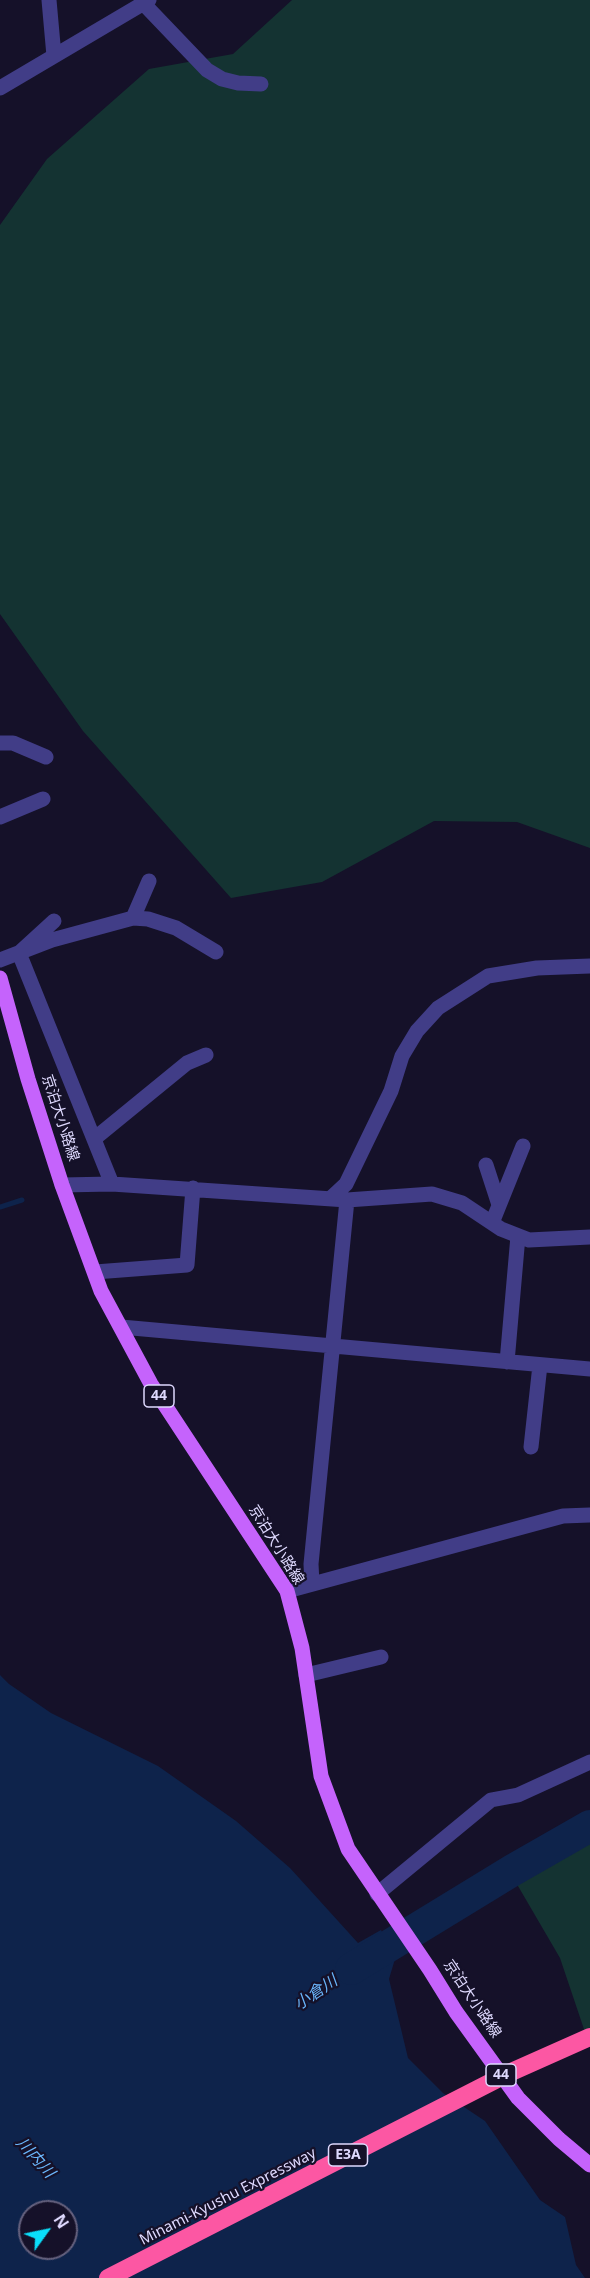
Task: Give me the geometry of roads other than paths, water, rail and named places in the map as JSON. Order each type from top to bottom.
[{"type":"highway","name":"Minami-Kyushu Expressway","points":[[108,2278],[509,2073],[590,2037]]},
{"type":"main road","name":"京泊大小路線","points":[[0,978],[28,1079],[62,1185],[101,1291],[151,1384],[287,1591],[302,1648],[321,1776],[348,1849],[456,2012],[518,2098],[559,2139],[590,2165]]},
{"type":"street","points":[[49,0],[54,56]]},
{"type":"street","points":[[0,88],[146,2],[207,70],[222,79],[238,83],[261,84]]},
{"type":"street","points":[[0,743],[13,742],[46,757]]},
{"type":"street","points":[[0,817],[43,799]]},
{"type":"street","points":[[133,918],[149,881]]},
{"type":"street","points":[[0,960],[52,940],[133,918],[148,919],[176,928],[216,952]]},
{"type":"street","points":[[19,953],[54,921]]},
{"type":"street","points":[[19,953],[112,1184]]},
{"type":"street","points":[[312,1583],[311,1564],[333,1346],[340,1198],[391,1091],[407,1048],[417,1030],[438,1008],[488,976],[537,968],[590,966]]},
{"type":"street","points":[[94,1139],[187,1063],[206,1055]]},
{"type":"street","points":[[492,1223],[523,1146]]},
{"type":"street","points":[[486,1165],[499,1205]]},
{"type":"street","points":[[62,1185],[112,1184],[340,1198],[432,1194],[462,1203],[501,1229],[529,1240],[590,1237]]},
{"type":"street","points":[[95,1272],[187,1265],[193,1188]]},
{"type":"street","points":[[507,1362],[518,1236]]},
{"type":"street","points":[[121,1328],[590,1369]]},
{"type":"street","points":[[531,1447],[540,1365]]},
{"type":"street","points":[[287,1591],[563,1516],[590,1515]]},
{"type":"street","points":[[306,1675],[381,1657]]},
{"type":"street","points":[[376,1893],[491,1800],[518,1795],[590,1762]]},
{"type":"water","name":"川内川","points":[[0,1675],[9,1684],[51,1713],[158,1766],[236,1821],[290,1868],[358,1943],[381,1930],[395,1959],[389,1979],[408,2058],[443,2093],[485,2121],[540,2200],[565,2217],[576,2265],[585,2278],[0,2278]]},
{"type":"waterway","points":[[0,1207],[22,1200]]},
{"type":"waterway","name":"小倉川","points":[[351,1969],[590,1826]]}]
